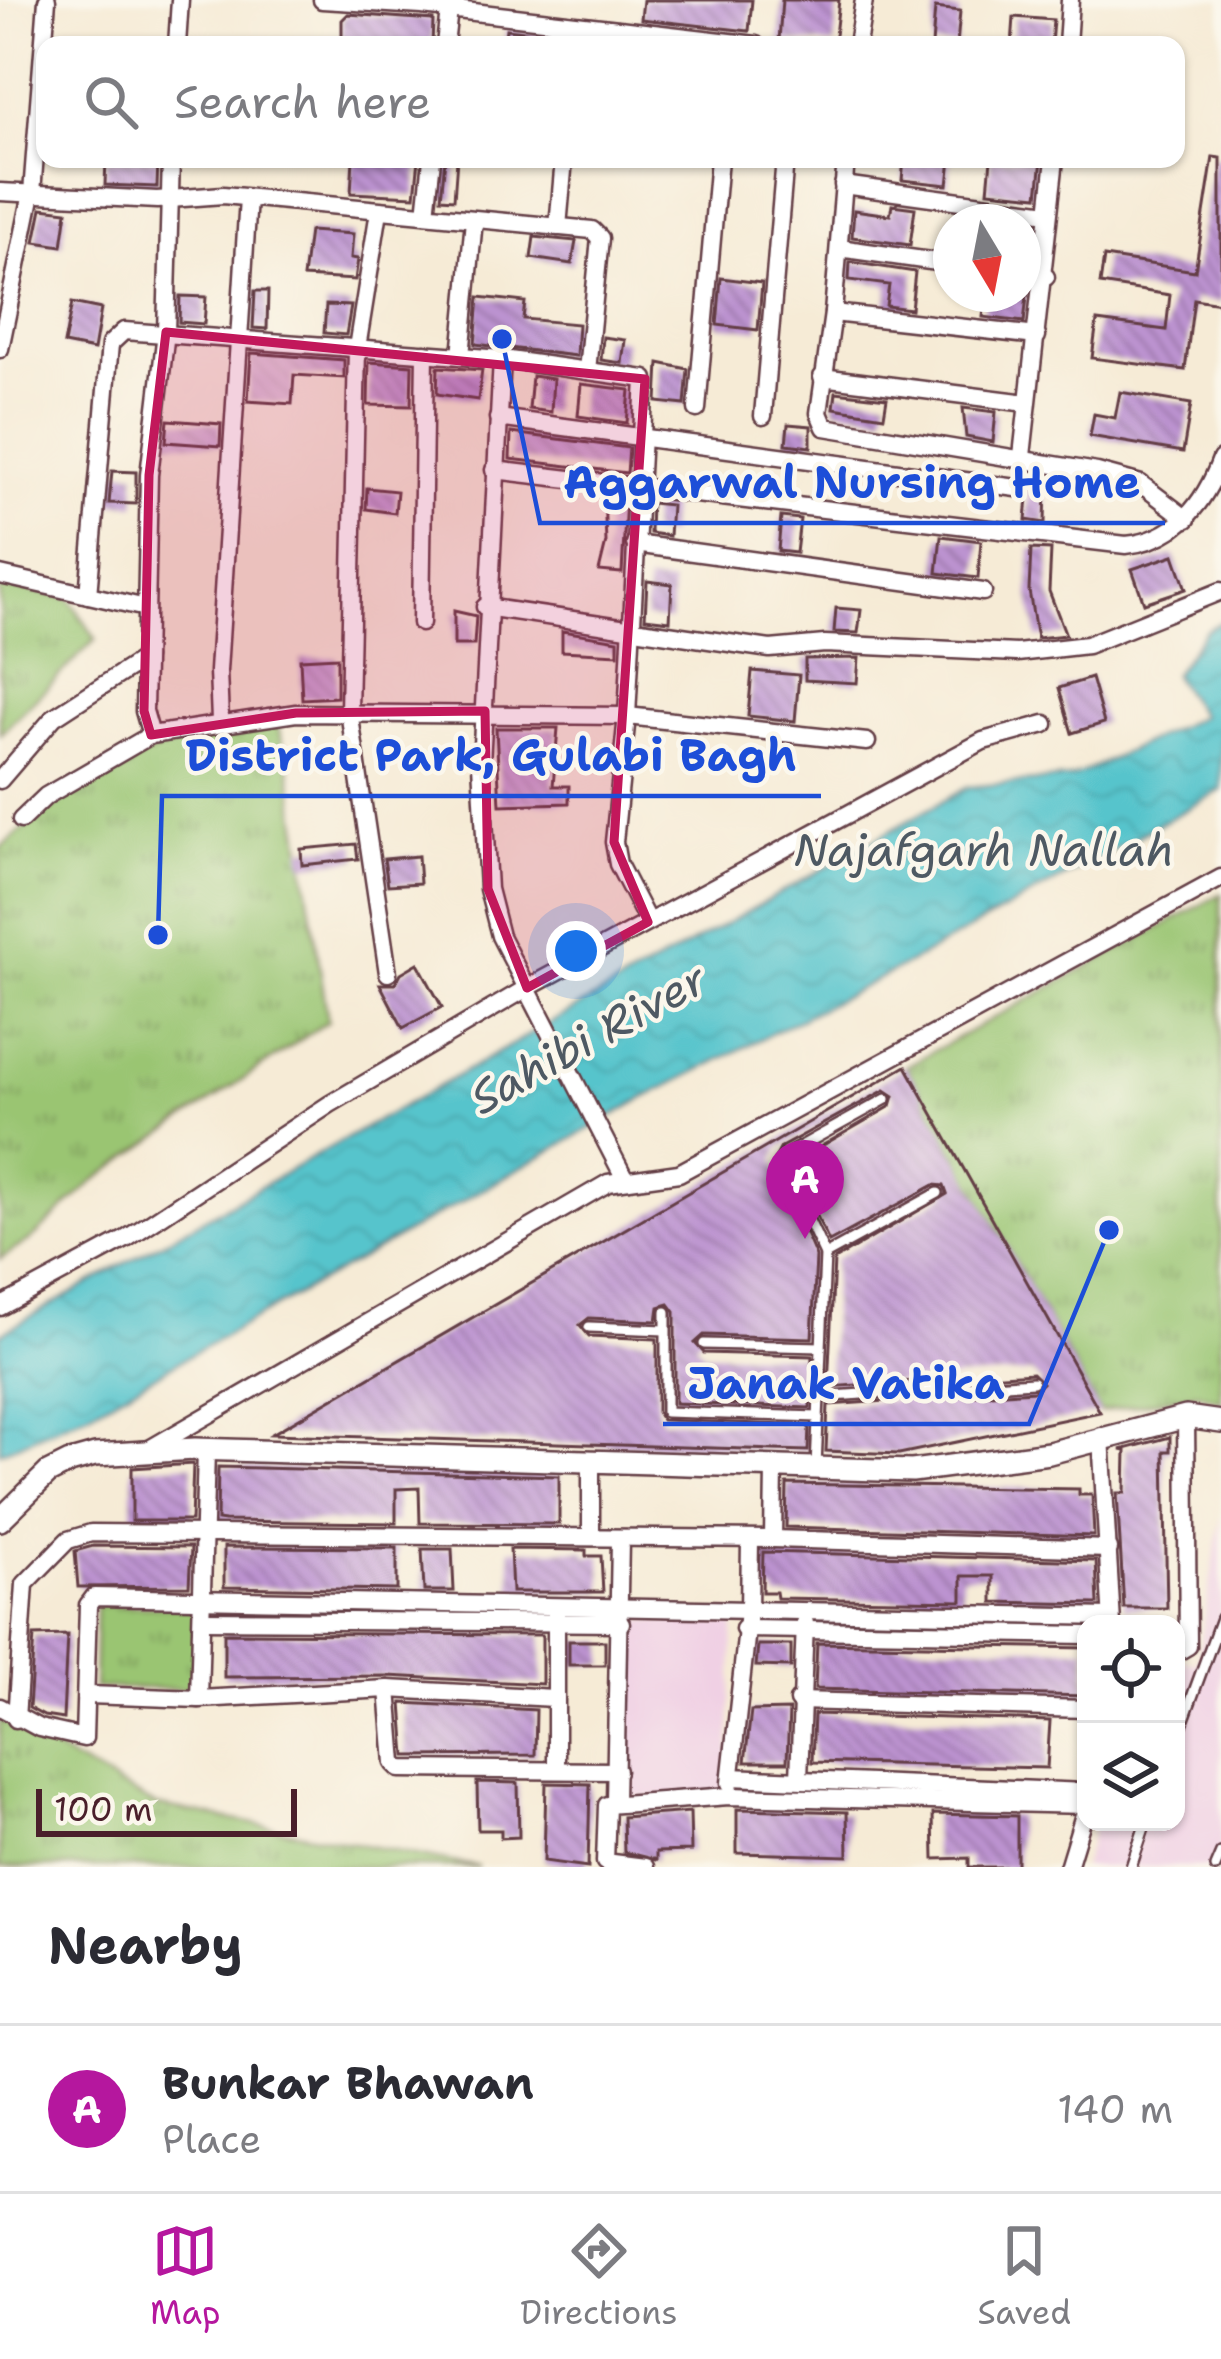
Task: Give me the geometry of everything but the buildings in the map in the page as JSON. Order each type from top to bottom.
[{"type":"street","points":[[44,36],[47,0]]},
{"type":"street","points":[[178,36],[180,0]]},
{"type":"street","points":[[322,0],[450,5],[675,36]]},
{"type":"street","points":[[858,36],[864,0]]},
{"type":"street","points":[[1068,36],[1070,0]]},
{"type":"street","points":[[446,36],[450,5]]},
{"type":"street","points":[[575,36],[576,23]]},
{"type":"street","points":[[0,349],[32,193],[36,142]]},
{"type":"street","points":[[151,736],[144,711],[149,475],[166,332],[171,168]]},
{"type":"street","points":[[426,214],[431,168]]},
{"type":"street","points":[[558,227],[563,168]]},
{"type":"street","points":[[697,409],[718,168]]},
{"type":"street","points":[[763,416],[784,168]]},
{"type":"street","points":[[845,168],[819,413],[825,427],[1022,456],[1141,484],[1187,519]]},
{"type":"street","points":[[1022,456],[1046,277],[1054,168]]},
{"type":"street","points":[[843,185],[1048,213]]},
{"type":"street","points":[[0,192],[248,198],[592,230],[600,238],[587,371]]},
{"type":"street","points":[[220,722],[218,670],[248,198]]},
{"type":"street","points":[[379,211],[358,348],[349,711],[388,973]]},
{"type":"street","points":[[461,356],[475,220]]},
{"type":"street","points":[[839,248],[933,261]]},
{"type":"street","points":[[1041,276],[1046,277]]},
{"type":"street","points":[[833,313],[1037,336]]},
{"type":"street","points":[[88,595],[110,344],[124,332],[502,359],[645,379],[627,716],[614,842],[618,864],[648,922]]},
{"type":"street","points":[[421,623],[424,352]]},
{"type":"street","points":[[502,359],[485,607],[481,782],[488,889],[500,936],[625,1179]]},
{"type":"street","points":[[822,377],[1027,403]]},
{"type":"street","points":[[498,418],[1017,488]]},
{"type":"street","points":[[494,470],[1126,545],[1151,542],[1187,519],[1221,459]]},
{"type":"street","points":[[635,544],[983,592]]},
{"type":"street","points":[[0,575],[146,608]]},
{"type":"street","points":[[485,607],[770,649],[825,644],[1017,653],[1087,645],[1221,591]]},
{"type":"street","points":[[0,780],[54,717],[145,658]]},
{"type":"street","points":[[21,820],[46,796],[151,736],[220,722],[349,711],[485,711],[627,716],[867,742]]},
{"type":"street","points":[[0,1307],[126,1239],[330,1104],[527,988],[983,741],[1045,724]]},
{"type":"street","points":[[144,1452],[608,1183],[679,1173],[1221,878]]},
{"type":"street","points":[[0,1520],[48,1473],[70,1462],[144,1452],[912,1471],[986,1465],[1186,1417],[1221,1422]]},
{"type":"street","points":[[1185,1648],[1186,1417]]},
{"type":"street","points":[[1100,1436],[1112,1615]]},
{"type":"street","points":[[199,1699],[206,1450]]},
{"type":"street","points":[[591,1461],[591,1537]]},
{"type":"street","points":[[772,1539],[774,1467]]},
{"type":"street","points":[[16,1719],[20,1600],[25,1584],[68,1540],[91,1533],[772,1539],[1108,1549]]},
{"type":"street","points":[[729,1796],[750,1540]]},
{"type":"street","points":[[614,1802],[620,1541]]},
{"type":"street","points":[[0,1707],[16,1719],[80,1740],[86,1734],[90,1600],[205,1600],[555,1617]]},
{"type":"street","points":[[202,1620],[621,1616],[747,1620],[806,1612],[1077,1619]]},
{"type":"street","points":[[799,1778],[798,1701],[806,1612]]},
{"type":"street","points":[[555,1617],[556,1769]]},
{"type":"street","points":[[747,1620],[803,1634],[1077,1635]]},
{"type":"street","points":[[88,1695],[199,1699],[388,1689],[554,1698]]},
{"type":"street","points":[[388,1689],[396,1767],[616,1771]]},
{"type":"street","points":[[798,1701],[1077,1709]]},
{"type":"street","points":[[731,1777],[1077,1792]]},
{"type":"street","points":[[645,1867],[605,1862],[603,1810],[614,1802],[729,1796],[1077,1807]]},
{"type":"street","points":[[1068,1867],[1079,1831]]},
{"type":"lane","points":[[816,1467],[825,1255],[783,1158],[886,1099]]},
{"type":"lane","points":[[825,1255],[938,1193]]},
{"type":"lane","points":[[666,1312],[666,1412],[818,1417]]},
{"type":"lane","points":[[589,1327],[665,1330]]},
{"type":"lane","points":[[704,1344],[821,1347]]},
{"type":"lane","points":[[819,1397],[1033,1382]]},
{"type":"lane","points":[[1183,1723],[1221,1618]]},
{"type":"lane","points":[[1131,1867],[1143,1831]]},
{"type":"lane","points":[[1216,1867],[1221,1852]]},
{"type":"highlighted area","points":[[166,332],[645,379],[614,842],[648,922],[527,988],[488,889],[485,711],[296,713],[151,735],[144,711],[149,475]]},
{"type":"shaded area","points":[[1221,1517],[1221,1867],[1082,1867],[1093,1831],[1185,1831],[1185,1661],[1197,1663]]},
{"type":"shaded area","points":[[630,1620],[734,1624],[727,1799],[623,1796]]},
{"type":"green space","points":[[0,585],[69,598],[96,639],[0,734]]},
{"type":"green space","points":[[277,724],[289,764],[328,1021],[94,1181],[34,1237],[0,1259],[0,848],[66,797],[128,762],[194,738]]},
{"type":"green space","points":[[1221,894],[1221,1401],[1198,1393],[1100,1412],[906,1066]]},
{"type":"green space","points":[[96,1605],[198,1607],[196,1689],[94,1688]]},
{"type":"green space","points":[[0,1720],[155,1805],[479,1867],[0,1867]]},
{"type":"water","name":"Najafgarh Nallah","points":[[1221,622],[1221,790],[898,969],[646,1097],[88,1413],[0,1452],[0,1334],[968,787],[1071,778],[1201,716],[1173,675],[1205,631]]},
{"type":"place","name":"Aggarwal Nursing Home","points":[[502,339]]},
{"type":"place","name":"District Park, Gulabi Bagh","points":[[158,935]]},
{"type":"place","name":"Janak Vatika","points":[[1109,1230]]},
{"type":"place","name":"Bunkar Bhawan","points":[[805,1239]]},
{"type":"water label","name":"Sahibi River","points":[[588,1038]]}]
